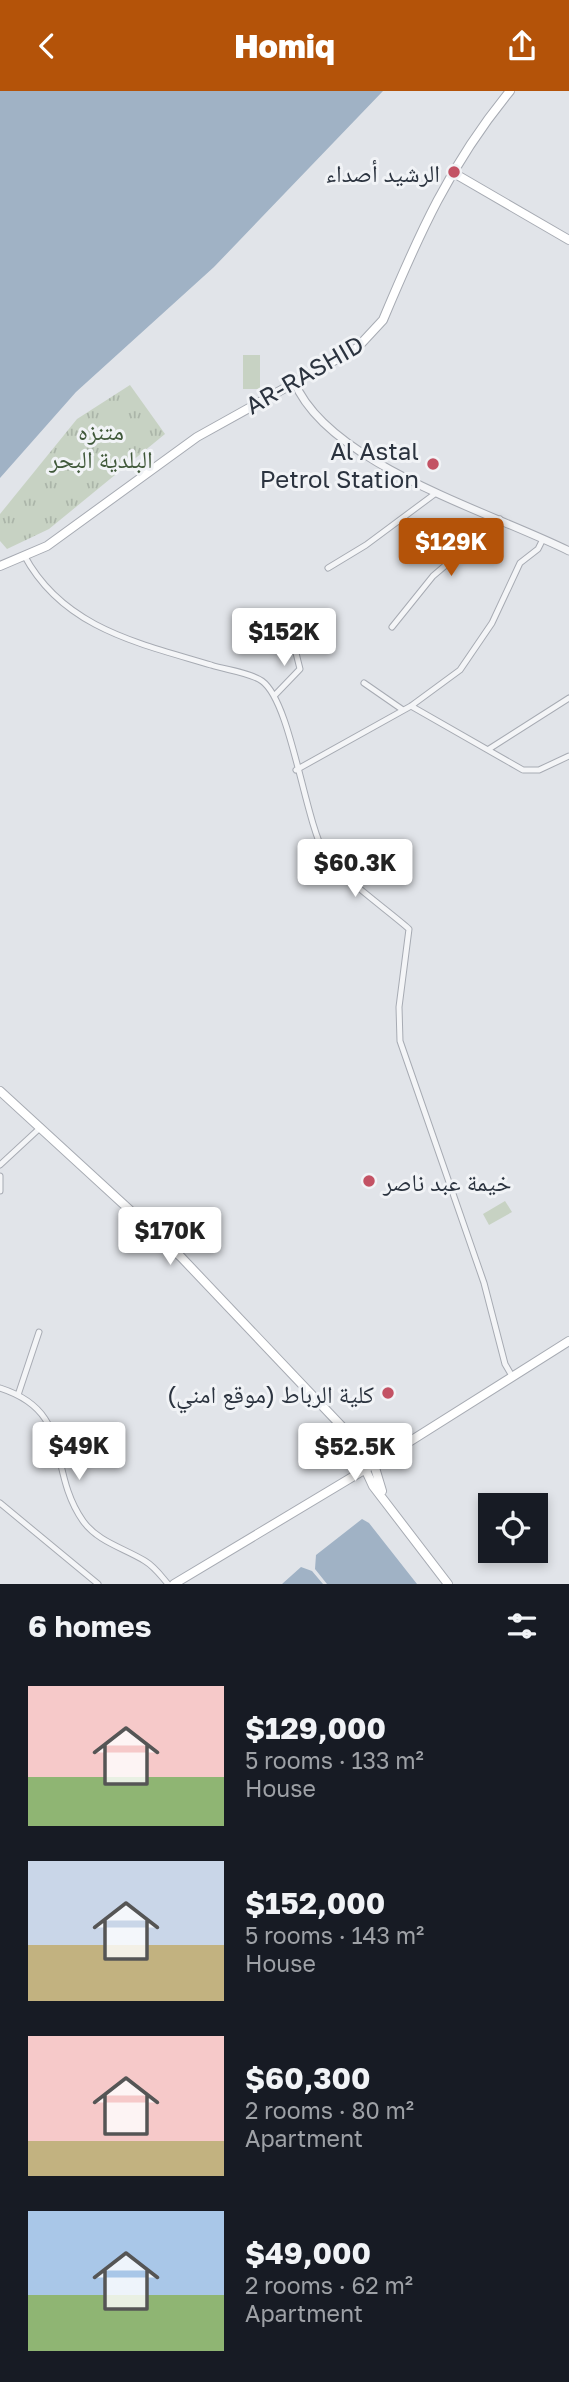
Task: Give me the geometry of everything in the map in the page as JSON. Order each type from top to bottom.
[{"type":"main road","name":"AR-RASHID","points":[[0,566],[47,546],[197,437],[357,348],[383,320],[428,214],[452,172],[481,127],[510,91]]},
{"type":"main road","points":[[452,172],[569,240]]},
{"type":"main road","points":[[0,1091],[181,1257],[349,1434],[374,1464],[379,1485],[394,1511]]},
{"type":"main road","points":[[174,1584],[374,1464],[569,1341]]},
{"type":"main road","points":[[349,1434],[364,1470],[449,1584]]},
{"type":"street","points":[[294,381],[302,400],[336,437],[436,493],[569,551]]},
{"type":"street","points":[[328,568],[366,545],[436,493]]},
{"type":"street","points":[[392,627],[423,586],[500,519]]},
{"type":"street","points":[[296,770],[403,711],[460,670],[492,623],[520,563],[538,549],[543,539]]},
{"type":"street","points":[[24,555],[37,579],[52,595],[112,635],[254,677],[275,695],[296,770],[324,853],[409,929],[399,1007],[400,1041],[484,1283],[505,1364],[513,1376]]},
{"type":"street","points":[[275,695],[300,669],[296,653],[282,639]]},
{"type":"street","points":[[365,683],[403,711]]},
{"type":"street","points":[[489,749],[569,698]]},
{"type":"street","points":[[411,706],[489,749],[514,766],[530,771],[569,756]]},
{"type":"street","points":[[0,1165],[41,1127]]},
{"type":"street","points":[[0,1176],[0,1191]]},
{"type":"street","points":[[18,1395],[39,1332]]},
{"type":"street","points":[[0,1388],[30,1400],[48,1420],[65,1485],[90,1529],[146,1561],[168,1584]]},
{"type":"street","points":[[0,1503],[98,1584]]},
{"type":"green space","points":[[243,355],[260,355],[260,389],[243,389]]},
{"type":"green space","name":"متنزه البلدية البحر","points":[[130,385],[165,434],[49,529],[7,549],[0,541],[0,514],[77,419]]},
{"type":"green space","points":[[505,1201],[512,1212],[489,1225],[483,1214]]},
{"type":"water","points":[[0,91],[383,91],[214,267],[76,392],[0,478]]},
{"type":"water","points":[[362,1519],[369,1523],[417,1584],[327,1584],[315,1569],[316,1555]]},
{"type":"water","points":[[301,1567],[312,1571],[323,1584],[282,1584]]},
{"type":"place","name":"الرشيد أصداء","points":[[454,172]]},
{"type":"place","name":"Al Astal Petrol Station","points":[[433,464]]},
{"type":"place","name":"خيمة عبد ناصر","points":[[369,1181]]},
{"type":"place","name":"كلية الرباط (موقع امني)","points":[[388,1393]]}]
